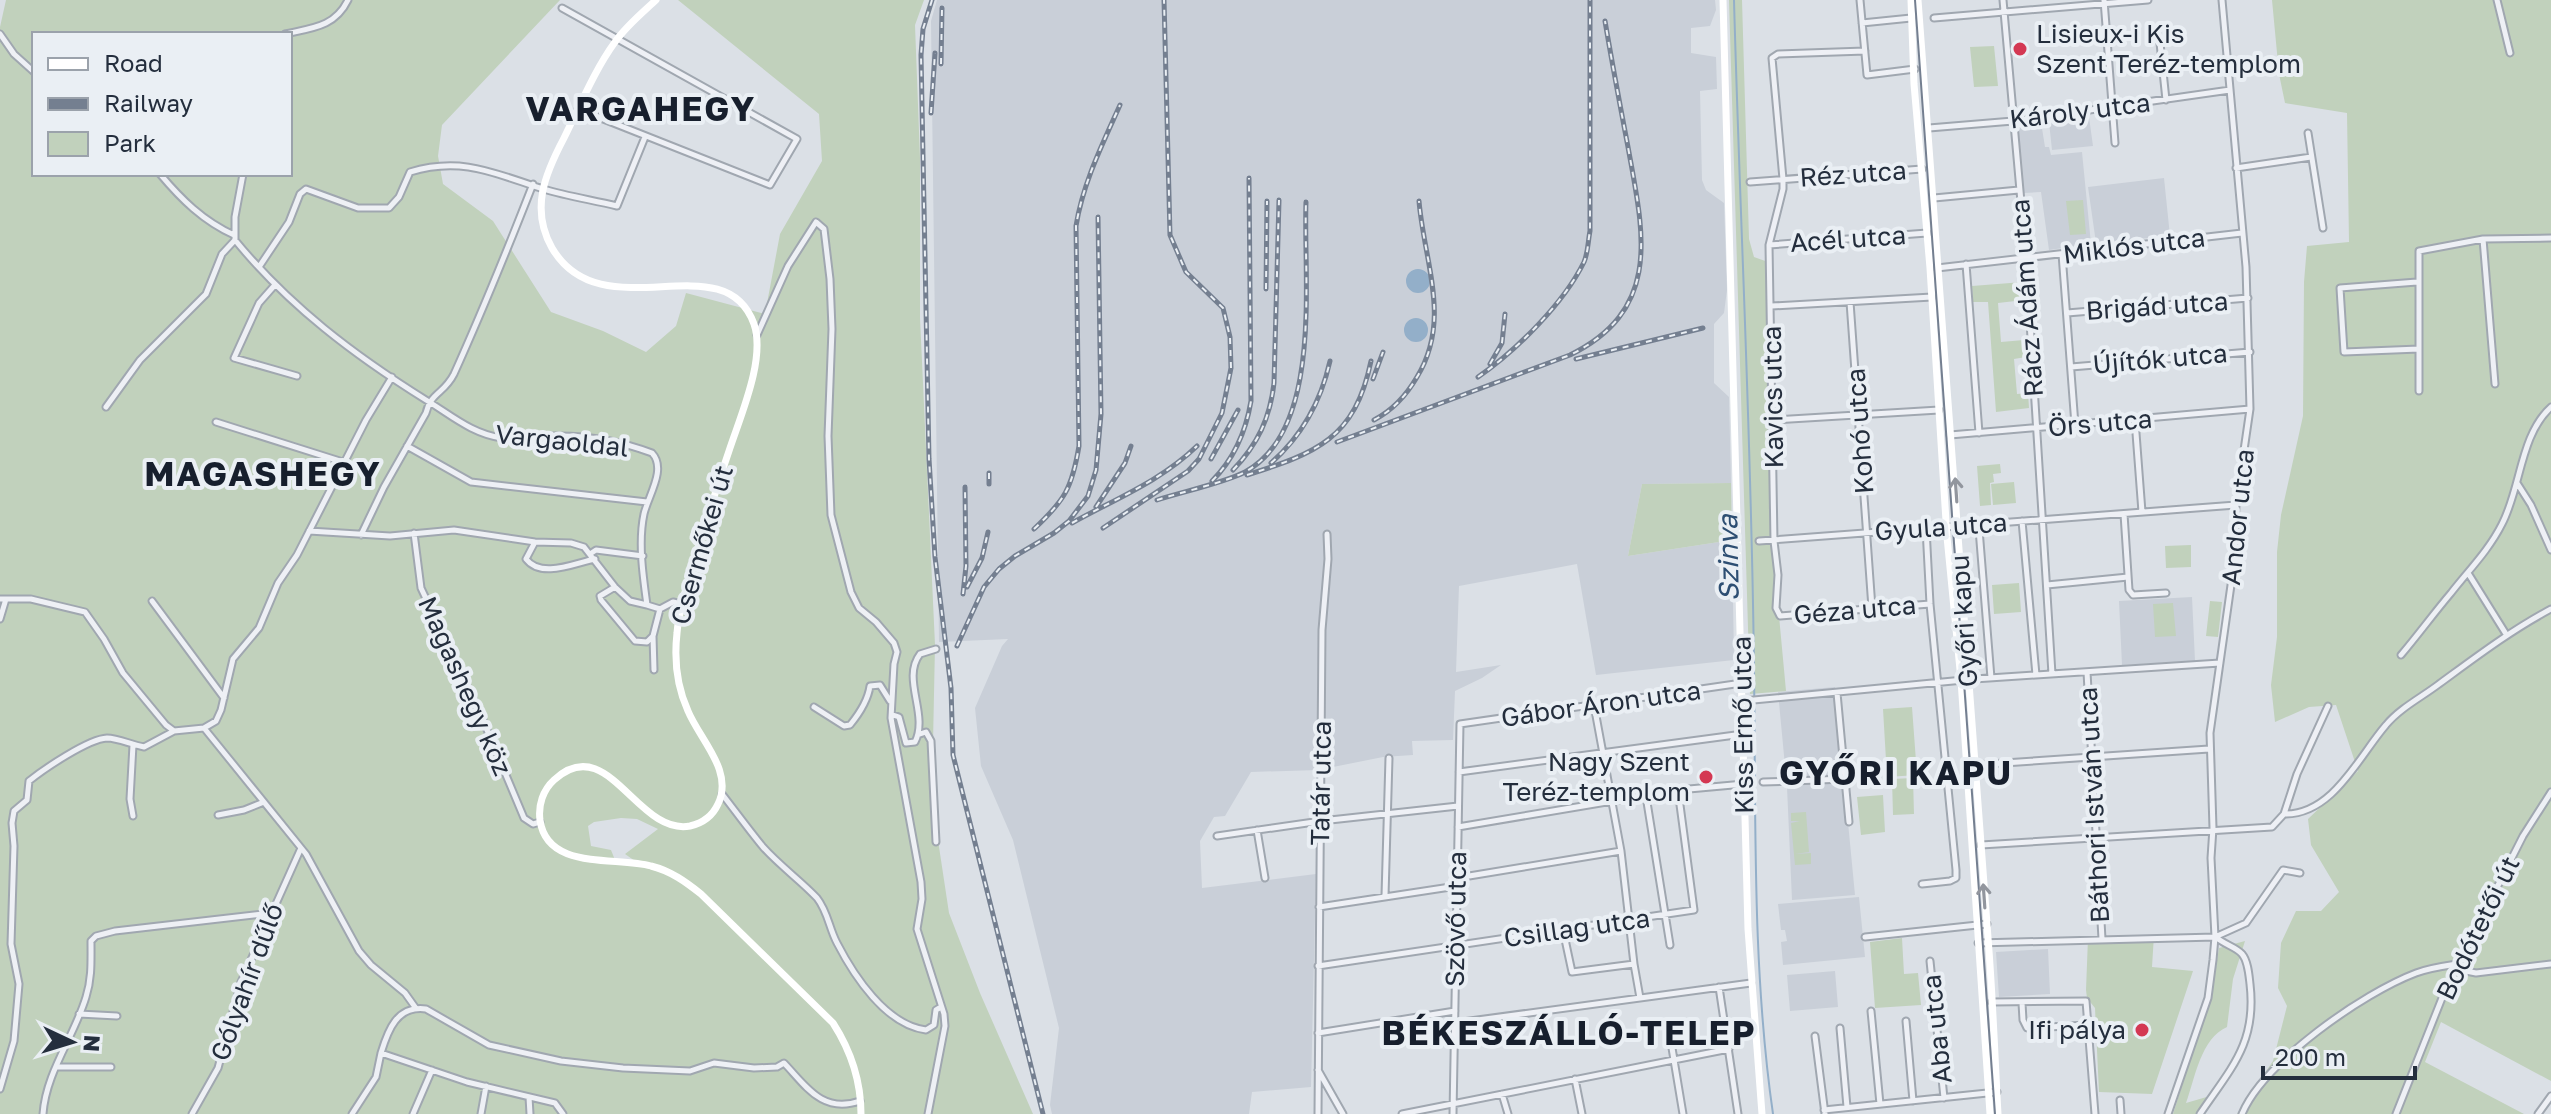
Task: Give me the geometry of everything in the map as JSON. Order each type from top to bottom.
[{"type":"street","points":[[292,32],[329,24],[341,14],[348,0]]},
{"type":"street","points":[[655,0],[617,39],[548,168],[542,188],[541,213],[547,240],[560,260],[593,284],[609,287],[699,286],[727,292],[747,311],[757,336],[788,266],[816,222],[824,229],[832,329],[828,436],[831,515],[851,592],[859,608],[876,622],[894,643],[897,652],[891,718],[921,882],[922,899],[917,929],[944,1014],[944,1035],[928,1114]]},
{"type":"street","name":"Kiss Ernő utca","points":[[1723,0],[1742,683],[1746,700],[1744,784],[1751,983],[1762,1114]]},
{"type":"street","points":[[1860,0],[1867,75],[1915,68]]},
{"type":"street","name":"Győri kapu","points":[[1911,0],[1918,131],[1958,526],[1978,943],[1993,1093],[1998,1114]]},
{"type":"street","name":"Győri kapu","points":[[1918,0],[1934,198],[1932,297],[1948,526],[1974,765],[1987,924],[1992,1002],[1993,1093],[1990,1114]]},
{"type":"street","name":"Rácz Ádám utca","points":[[2003,0],[2026,258],[2052,674]]},
{"type":"street","points":[[1934,18],[2148,0]]},
{"type":"street","name":"Andor utca","points":[[2168,1114],[2208,998],[2215,937],[2209,749],[2233,571],[2236,505],[2250,409],[2248,298],[2222,0]]},
{"type":"street","points":[[2497,0],[2510,53]]},
{"type":"street","points":[[2104,2],[2115,143]]},
{"type":"street","points":[[562,8],[797,139],[770,185],[578,109]]},
{"type":"street","points":[[1862,23],[1912,18]]},
{"type":"street","points":[[0,34],[14,54],[32,70]]},
{"type":"street","points":[[2160,43],[2166,100]]},
{"type":"street","name":"Kavics utca","points":[[1780,616],[1776,608],[1778,575],[1774,541],[1769,245],[1783,179],[1774,55],[1865,51]]},
{"type":"street","name":"Károly utca","points":[[1929,128],[2013,121],[2230,90]]},
{"type":"street","points":[[2308,133],[2323,228]]},
{"type":"street","points":[[259,267],[289,222],[300,194],[306,189],[358,208],[389,208],[399,197],[410,172],[437,166],[480,167],[542,188],[617,206],[645,137]]},
{"type":"street","points":[[2236,168],[2311,157]]},
{"type":"street","name":"Réz utca","points":[[1750,182],[1923,169]]},
{"type":"street","points":[[162,176],[209,223],[234,237],[274,286],[333,337],[429,401]]},
{"type":"street","points":[[106,407],[140,360],[206,294],[222,254],[234,237],[243,176]]},
{"type":"street","points":[[361,535],[426,413],[429,401],[449,384],[471,338],[533,184]]},
{"type":"street","points":[[1934,198],[2019,190]]},
{"type":"street","name":"Acél utca","points":[[1769,245],[1928,233]]},
{"type":"street","name":"Miklós utca","points":[[1934,268],[2242,233]]},
{"type":"street","points":[[2419,391],[2419,251],[2483,239],[2551,238]]},
{"type":"street","points":[[2483,239],[2495,384]]},
{"type":"street","points":[[2062,254],[2075,425]]},
{"type":"street","points":[[1966,264],[1979,433]]},
{"type":"street","points":[[2417,282],[2340,288],[2344,352],[2419,349]]},
{"type":"street","points":[[274,286],[259,303],[234,358],[297,376]]},
{"type":"street","points":[[1772,306],[1932,297]]},
{"type":"street","name":"Brigád utca","points":[[2067,313],[2248,298]]},
{"type":"street","name":"Kohó utca","points":[[1850,302],[1872,608]]},
{"type":"street","name":"Csermőkei út","points":[[722,794],[720,769],[689,713],[677,675],[677,630],[747,395],[757,336]]},
{"type":"street","name":"Újítók utca","points":[[2071,367],[2250,352]]},
{"type":"street","points":[[0,1089],[14,1041],[19,984],[11,944],[12,823],[14,811],[27,800],[29,781],[64,756],[107,738],[144,747],[174,731],[204,728],[216,721],[233,659],[259,628],[278,583],[392,377]]},
{"type":"street","name":"Vargaoldal","points":[[429,401],[467,427],[503,438],[548,436],[612,441],[652,453],[657,458],[658,467],[643,516],[647,605]]},
{"type":"street","points":[[2401,655],[2482,557],[2501,528],[2512,504],[2533,434],[2542,415],[2551,407]]},
{"type":"street","points":[[1773,420],[1940,409]]},
{"type":"street","name":"Örs utca","points":[[1950,435],[2250,409]]},
{"type":"street","points":[[2135,420],[2142,512]]},
{"type":"street","points":[[216,422],[346,463]]},
{"type":"street","points":[[407,446],[471,482],[647,502]]},
{"type":"street","points":[[2517,482],[2551,550]]},
{"type":"street","name":"Gyula utca","points":[[1759,541],[2236,505]]},
{"type":"street","points":[[2124,514],[2129,590],[2133,595],[2166,593]]},
{"type":"street","points":[[2022,521],[2036,675]]},
{"type":"street","name":"Győri kapu","points":[[1922,884],[1956,878],[1930,604],[1926,528]]},
{"type":"street","name":"Győri kapu","points":[[1979,529],[1991,678]]},
{"type":"street","points":[[309,531],[390,536],[454,530],[535,542],[571,543],[584,547],[630,601],[660,609],[673,602],[683,604]]},
{"type":"street","name":"Magashegy köz","points":[[414,533],[421,588],[482,718],[524,818],[533,824],[541,822]]},
{"type":"street","name":"Tatár utca","points":[[1318,1114],[1322,630],[1327,534]]},
{"type":"street","points":[[535,542],[526,559],[530,564],[544,569],[593,556],[596,550],[643,556]]},
{"type":"street","points":[[2468,573],[2506,634]]},
{"type":"street","points":[[2047,585],[2128,577]]},
{"type":"street","points":[[615,587],[600,596],[601,600],[635,641],[647,642],[653,636]]},
{"type":"street","points":[[0,619],[3,599],[31,599],[85,612],[123,673],[174,731]]},
{"type":"street","points":[[152,601],[224,698]]},
{"type":"street","name":"Géza utca","points":[[1780,616],[1930,604]]},
{"type":"street","points":[[654,670],[653,636],[660,609]]},
{"type":"street","points":[[2284,814],[2295,815],[2330,795],[2349,775],[2388,722],[2506,634],[2551,609]]},
{"type":"street","points":[[891,718],[893,715],[899,717],[906,743],[915,742],[920,726],[913,669],[920,654],[936,649]]},
{"type":"street","points":[[1746,700],[1964,680],[2220,663]]},
{"type":"street","name":"Báthori István utca","points":[[2087,672],[2102,939]]},
{"type":"street","name":"Gábor Áron utca","points":[[1460,724],[1742,683]]},
{"type":"street","points":[[814,707],[844,726],[850,725],[856,718],[870,686],[880,685],[891,702]]},
{"type":"street","points":[[1837,693],[1849,822]]},
{"type":"street","points":[[1594,705],[1621,851],[1640,998]]},
{"type":"street","points":[[1981,845],[2213,828],[2272,827],[2284,814],[2297,774],[2328,706]]},
{"type":"street","name":"Szövő utca","points":[[1453,1114],[1460,724]]},
{"type":"street","points":[[204,728],[317,871],[359,951],[405,993],[415,1007]]},
{"type":"street","points":[[919,735],[926,732],[931,741],[936,842]]},
{"type":"street","points":[[1459,772],[1743,734]]},
{"type":"street","points":[[133,745],[130,799],[133,816]]},
{"type":"street","points":[[1974,765],[2209,749]]},
{"type":"street","points":[[1385,896],[1389,758]]},
{"type":"street","points":[[861,1114],[861,1100],[850,1054],[833,1023],[683,880],[656,867],[626,860],[571,856],[552,844],[541,822],[542,798],[548,786],[558,776],[581,767],[604,772],[651,816],[671,825],[688,826],[706,819],[716,808],[722,794],[763,847],[818,900],[827,915],[835,940],[883,1007],[913,1028],[926,1030],[934,1025],[936,1010],[941,1007]]},
{"type":"street","points":[[1763,782],[1845,779]]},
{"type":"street","points":[[1458,827],[1678,790],[1744,784]]},
{"type":"street","name":"Csillag utca","points":[[1318,966],[1694,910],[1678,790]]},
{"type":"street","name":"Bodótetői út","points":[[2396,1114],[2446,988],[2523,836],[2551,792]]},
{"type":"street","points":[[1646,796],[1670,945]]},
{"type":"street","points":[[218,815],[264,802]]},
{"type":"street","points":[[1217,836],[1458,806]]},
{"type":"street","points":[[1257,830],[1265,878]]},
{"type":"street","name":"Gólyahír dűlő","points":[[192,1114],[218,1068],[236,996],[301,848]]},
{"type":"street","points":[[1457,878],[1621,851]]},
{"type":"street","points":[[1978,943],[2215,937],[2246,923],[2283,870],[2300,873]]},
{"type":"street","points":[[1319,907],[1457,886]]},
{"type":"street","points":[[43,1114],[47,1085],[79,1014],[92,974],[91,941],[96,936],[115,931],[271,913]]},
{"type":"street","points":[[1865,937],[1987,924]]},
{"type":"street","points":[[1563,930],[1572,972],[1634,964]]},
{"type":"street","points":[[2200,1114],[2241,1053],[2253,1006],[2242,954],[2215,937]]},
{"type":"street","name":"Aba utca","points":[[1930,961],[1944,1098]]},
{"type":"street","points":[[2242,1114],[2247,1103],[2277,1066],[2359,1002],[2419,971],[2457,966],[2476,973],[2551,964]]},
{"type":"street","points":[[1455,1023],[1751,983]]},
{"type":"street","points":[[1719,987],[1738,1114]]},
{"type":"street","points":[[1992,1002],[2086,1001],[2095,1114]]},
{"type":"street","points":[[2022,1003],[2027,1028],[2089,1025]]},
{"type":"street","points":[[352,1114],[376,1077],[381,1053],[393,1024],[404,1011],[415,1007],[426,1009],[489,1045],[561,1061],[690,1071],[714,1063],[754,1068],[777,1067],[784,1063],[816,1099],[825,1103],[845,1104],[861,1100]]},
{"type":"street","points":[[1318,1033],[1455,1011]]},
{"type":"street","points":[[1871,1011],[1880,1104]]},
{"type":"street","points":[[79,1014],[117,1016]]},
{"type":"street","name":"Aba utca","points":[[1906,1021],[1913,1101]]},
{"type":"street","points":[[1840,1028],[1847,1107]]},
{"type":"street","points":[[1669,1030],[1683,1114]]},
{"type":"street","name":"Aba utca","points":[[1815,1036],[1824,1112],[1993,1093]]},
{"type":"street","points":[[1402,1114],[1729,1049]]},
{"type":"street","points":[[381,1053],[486,1086],[555,1103],[563,1114]]},
{"type":"street","points":[[57,1067],[111,1067]]},
{"type":"street","points":[[1318,1069],[1343,1114]]},
{"type":"street","points":[[413,1114],[432,1070]]},
{"type":"street","points":[[1575,1079],[1582,1114]]},
{"type":"street","points":[[481,1114],[486,1086]]},
{"type":"street","points":[[1502,1094],[1508,1114]]},
{"type":"street","points":[[2538,1114],[2551,1096]]},
{"type":"street","points":[[529,1097],[530,1114]]},
{"type":"street","points":[[2120,1100],[2121,1114]]},
{"type":"shaded area","points":[[937,0],[1715,0],[1716,10],[1710,26],[1691,28],[1691,53],[1716,57],[1717,89],[1700,91],[1702,180],[1706,190],[1724,203],[1727,290],[1724,313],[1714,324],[1714,383],[1729,397],[1731,483],[1642,484],[1628,556],[1732,540],[1734,660],[1596,675],[1577,564],[1459,586],[1456,672],[1501,665],[1455,691],[1453,740],[1412,741],[1413,755],[1383,757],[1318,770],[1251,772],[1225,816],[1214,817],[1200,841],[1202,888],[1316,874],[1311,1087],[1252,1092],[1249,1114],[1052,1114],[1050,1105],[1059,1028],[1013,840],[981,766],[975,708],[1008,639],[939,642],[931,21]]},
{"type":"shaded area","points":[[2089,117],[2093,146],[2052,150],[2049,122]]},
{"type":"shaded area","points":[[2041,122],[2045,147],[2049,147],[2051,155],[2082,152],[2091,244],[2049,250],[2041,192],[2023,193],[2016,126]]},
{"type":"shaded area","points":[[2164,178],[2170,236],[2096,243],[2088,187]]},
{"type":"shaded area","points":[[2192,597],[2195,661],[2122,665],[2119,601]]},
{"type":"shaded area","points":[[1835,687],[1855,895],[1792,900],[1787,787],[1778,692]]},
{"type":"shaded area","points":[[1859,897],[1865,957],[1783,965],[1781,942],[1787,941],[1785,930],[1781,930],[1778,904]]},
{"type":"shaded area","points":[[2048,949],[2050,994],[1999,997],[1996,952]]},
{"type":"shaded area","points":[[1835,971],[1838,1007],[1790,1011],[1787,975]]},
{"type":"green space","points":[[6,0],[560,0],[442,125],[438,156],[443,184],[493,221],[551,312],[603,331],[646,352],[676,326],[686,293],[765,314],[780,234],[822,161],[819,114],[678,0],[924,0],[915,25],[920,158],[920,318],[935,645],[933,743],[936,827],[949,913],[1033,1114],[0,1114],[0,27]],"holes":[[[637,819],[658,829],[625,854],[635,861],[615,860],[611,850],[591,846],[588,826],[594,822]]]},
{"type":"green space","points":[[1729,0],[1742,0],[1749,239],[1754,257],[1768,262],[1772,541],[1786,691],[1750,694]]},
{"type":"green space","points":[[2272,0],[2551,0],[2551,1081],[2441,1022],[2425,1062],[2524,1114],[2237,1114],[2273,1061],[2287,1006],[2278,988],[2281,943],[2296,911],[2321,911],[2339,892],[2311,845],[2308,819],[2358,771],[2336,705],[2309,707],[2275,722],[2271,685],[2277,637],[2277,552],[2281,515],[2303,416],[2307,246],[2349,242],[2347,113],[2285,103]]},
{"type":"green space","points":[[1994,46],[1998,86],[1974,87],[1970,47]]},
{"type":"green space","points":[[2083,200],[2086,234],[2070,235],[2066,201]]},
{"type":"green space","points":[[2023,282],[2024,300],[1998,303],[2001,342],[2024,340],[2026,357],[2014,359],[2017,394],[2028,393],[2029,408],[1996,412],[1988,302],[1973,302],[1972,286]]},
{"type":"green space","points":[[2000,464],[2001,473],[1993,474],[1994,482],[1990,483],[1991,505],[1980,506],[1977,466]]},
{"type":"green space","points":[[2014,482],[2016,503],[1993,505],[1991,484]]},
{"type":"green space","points":[[1731,483],[1732,540],[1628,556],[1642,484]]},
{"type":"green space","points":[[2191,545],[2191,567],[2166,568],[2165,546]]},
{"type":"green space","points":[[2019,583],[2021,612],[1994,614],[1992,585]]},
{"type":"green space","points":[[2210,601],[2222,602],[2218,637],[2206,636]]},
{"type":"green space","points":[[2173,603],[2176,636],[2155,637],[2153,604]]},
{"type":"green space","points":[[1912,707],[1917,775],[1887,777],[1883,709]]},
{"type":"green space","points":[[1913,778],[1914,814],[1893,815],[1892,779]]},
{"type":"green space","points":[[1883,795],[1885,832],[1861,835],[1857,797]]},
{"type":"green space","points":[[1806,812],[1809,852],[1795,854],[1811,853],[1811,864],[1795,865],[1791,823],[1800,821],[1791,821],[1791,813]]},
{"type":"green space","points":[[2154,935],[2152,967],[2193,971],[2152,1094],[2099,1092],[2095,1008],[2087,998],[2086,990],[2088,938]]},
{"type":"green space","points":[[1902,938],[1904,974],[1918,973],[1921,1005],[1875,1008],[1870,942]]},
{"type":"green space","points":[[2245,941],[2233,979],[2227,1027],[2218,1032],[2205,1049],[2186,1103],[2210,1096],[2199,1114],[2173,1114],[2212,992],[2219,948]]},
{"type":"water","points":[[1418,269],[1426,273],[1430,281],[1426,289],[1418,293],[1410,289],[1406,281],[1410,273]]},
{"type":"water","points":[[1416,318],[1427,325],[1428,330],[1421,341],[1416,342],[1405,335],[1404,330],[1411,319]]},
{"type":"waterway","name":"Szinva","points":[[1734,0],[1751,504],[1758,949],[1773,1114]]},
{"type":"tram line","points":[[1915,0],[1995,1114]]},
{"type":"railway","points":[[932,0],[923,29],[921,55],[929,459],[935,557],[951,688],[953,755],[1043,1114]]},
{"type":"railway","points":[[1103,528],[1188,471],[1199,459],[1222,413],[1231,368],[1230,337],[1223,308],[1186,272],[1170,235],[1164,0]]},
{"type":"railway","points":[[1478,377],[1508,354],[1552,310],[1585,258],[1590,231],[1590,0]]},
{"type":"railway","points":[[941,64],[942,8]]},
{"type":"railway","points":[[1337,442],[1570,355],[1600,336],[1621,315],[1634,291],[1640,265],[1641,238],[1634,178],[1605,21]]},
{"type":"railway","points":[[931,113],[935,53]]},
{"type":"railway","points":[[1034,529],[1066,492],[1079,446],[1076,226],[1088,179],[1120,105]]},
{"type":"railway","points":[[1212,481],[1238,444],[1251,401],[1249,178]]},
{"type":"railway","points":[[1233,470],[1256,440],[1272,396],[1279,200]]},
{"type":"railway","points":[[1266,289],[1267,201]]},
{"type":"railway","points":[[1374,420],[1393,407],[1413,384],[1427,356],[1433,334],[1433,290],[1419,201]]},
{"type":"railway","points":[[1157,500],[1245,472],[1270,451],[1287,422],[1298,387],[1304,349],[1306,202]]},
{"type":"railway","points":[[957,646],[984,587],[999,569],[1069,521],[1088,496],[1096,470],[1101,414],[1098,217]]},
{"type":"railway","points":[[1490,364],[1502,343],[1505,314]]},
{"type":"railway","points":[[1576,359],[1703,328]]},
{"type":"railway","points":[[1373,379],[1383,352]]},
{"type":"railway","points":[[1271,463],[1292,441],[1309,416],[1330,361]]},
{"type":"railway","points":[[1247,475],[1293,459],[1329,439],[1355,409],[1371,361]]},
{"type":"railway","points":[[1211,459],[1238,410]]},
{"type":"railway","points":[[1096,507],[1125,463],[1131,446]]},
{"type":"railway","points":[[1072,523],[1137,489],[1197,446]]},
{"type":"railway","points":[[989,473],[989,484]]},
{"type":"railway","points":[[963,594],[966,566],[965,487]]},
{"type":"railway","points":[[967,587],[982,558],[988,532]]},
{"type":"place","name":"Lisieux-i Kis Szent Teréz-templom","points":[[2020,49]]},
{"type":"place","name":"Nagy Szent Teréz-templom","points":[[1706,777]]},
{"type":"place","name":"Ifi pálya","points":[[2142,1030]]},
{"type":"district","name":"VARGAHEGY","points":[[641,109]]},
{"type":"district","name":"MAGASHEGY","points":[[263,474]]},
{"type":"district","name":"GYŐRI KAPU","points":[[1896,773]]},
{"type":"district","name":"BÉKESZÁLLÓ-TELEP","points":[[1569,1033]]}]
